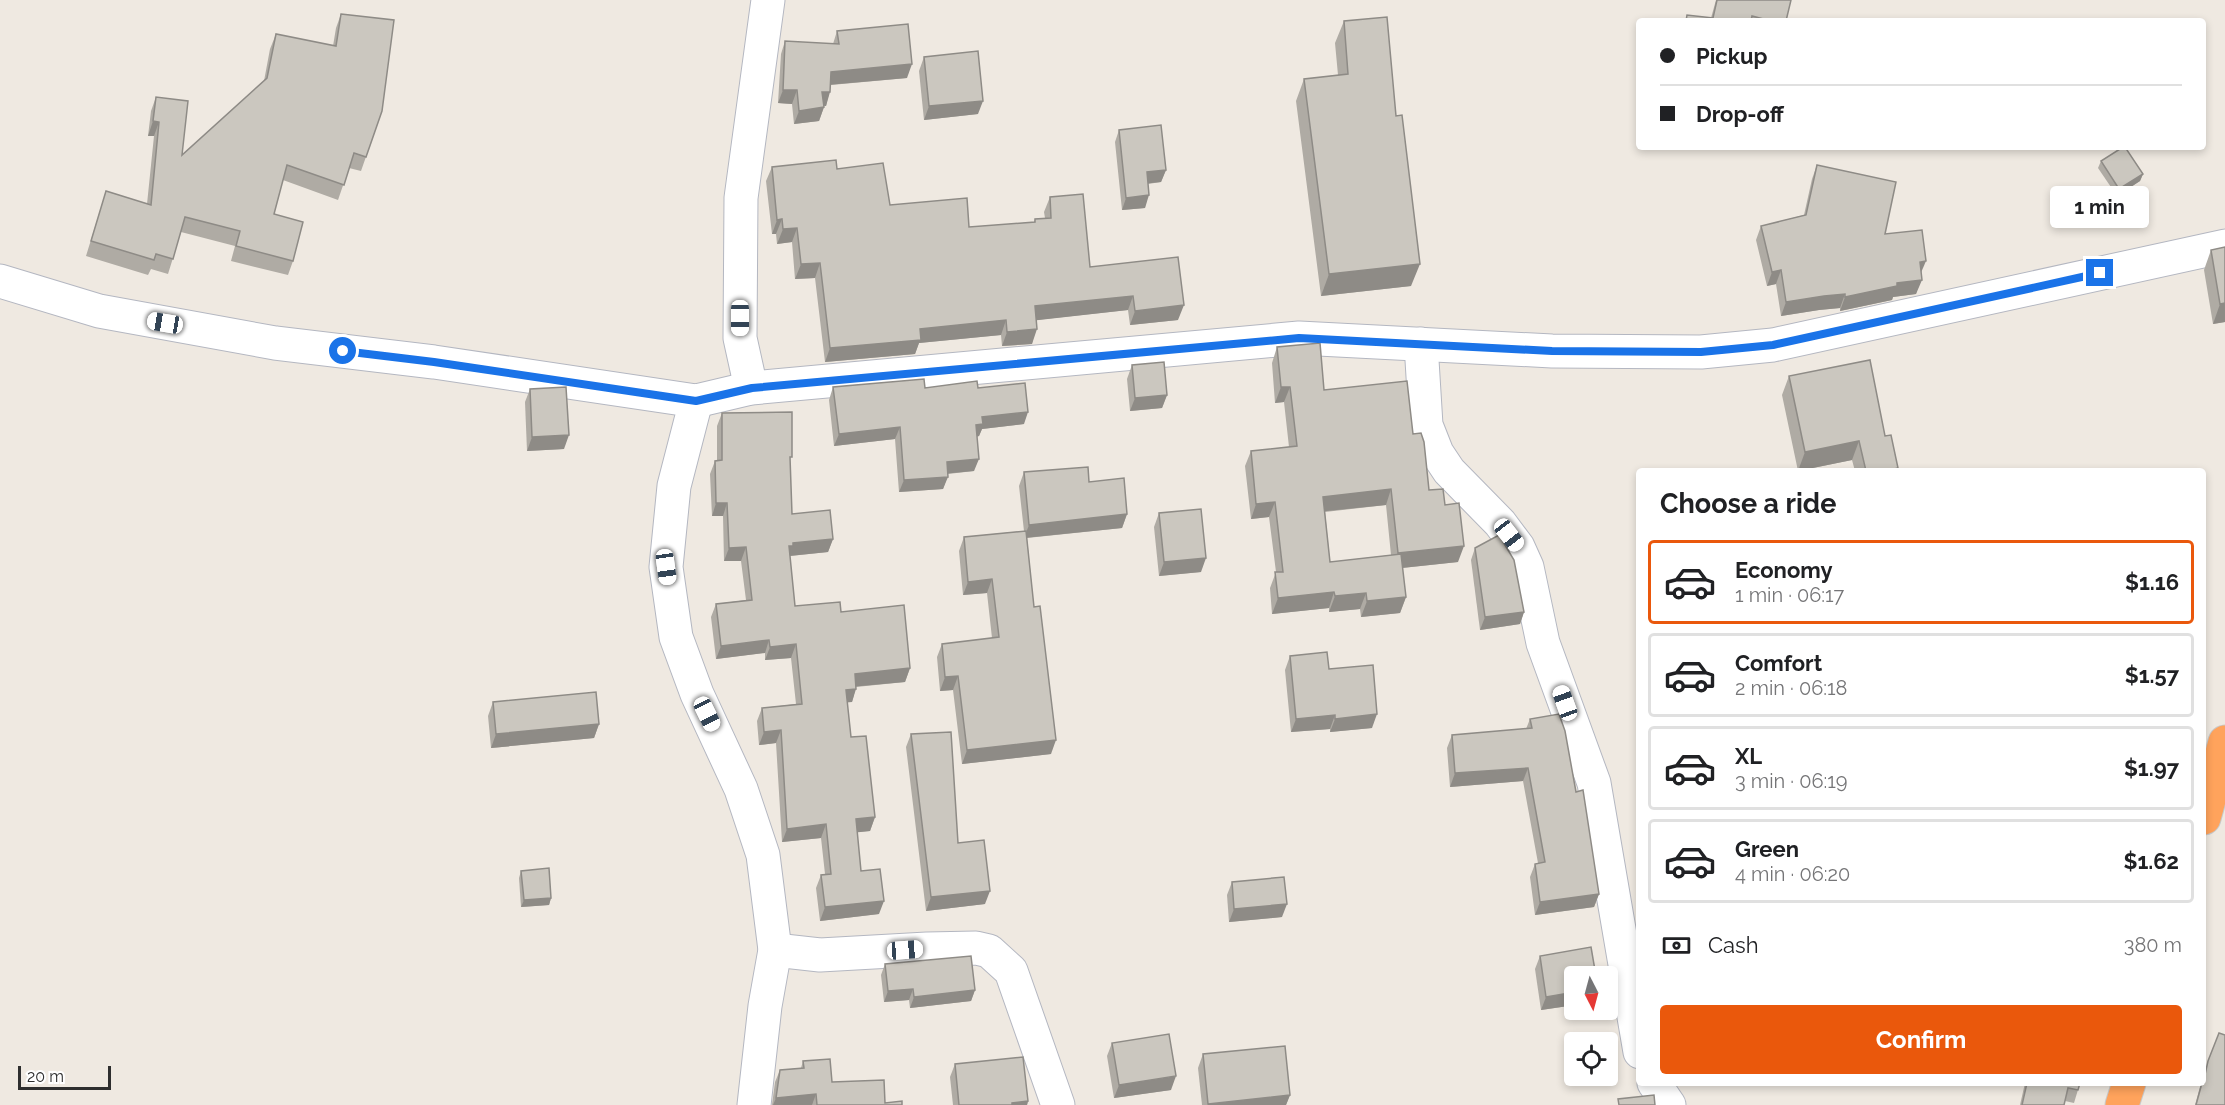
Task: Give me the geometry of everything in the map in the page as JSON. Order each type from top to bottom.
[{"type":"highway","points":[[2206,811],[2225,742]]},
{"type":"highway","points":[[2122,1105],[2128,1086]]},
{"type":"street","points":[[752,388],[740,338],[741,198],[768,0]]},
{"type":"street","points":[[0,281],[99,311],[275,343],[434,362],[696,401],[752,388],[1299,338],[1552,351],[1701,352],[1773,345],[2225,246]]},
{"type":"street","points":[[1420,344],[1426,425],[1437,453],[1449,471],[1500,523],[1518,547],[1527,567],[1543,643],[1594,783],[1636,1029]]},
{"type":"street","points":[[696,401],[674,486],[666,567],[676,637],[697,694],[741,789],[763,855],[775,950],[765,1006],[754,1105]]},
{"type":"street","points":[[775,950],[820,955],[927,948],[976,948],[990,951],[1011,971],[1058,1105]]},
{"type":"street","points":[[1656,1086],[1669,1105]]},
{"type":"building","points":[[1717,0],[1791,0],[1787,18],[1752,16],[1752,18],[1713,18]]},
{"type":"building","points":[[341,14],[394,20],[382,111],[366,157],[354,153],[344,185],[287,165],[274,214],[303,222],[293,261],[236,246],[240,231],[185,217],[173,259],[156,254],[154,260],[91,241],[106,191],[151,205],[159,122],[153,121],[156,97],[188,101],[182,155],[267,78],[276,34],[336,46]]},
{"type":"building","points":[[1687,15],[1713,18],[1686,18]]},
{"type":"building","points":[[1387,17],[1396,116],[1402,115],[1420,264],[1329,274],[1304,79],[1348,74],[1344,21]]},
{"type":"building","points":[[908,24],[912,64],[831,72],[830,92],[822,92],[824,107],[799,111],[797,90],[783,90],[785,41],[839,44],[837,31]]},
{"type":"building","points":[[978,51],[983,101],[929,106],[924,57]]},
{"type":"building","points":[[1161,125],[1166,170],[1147,172],[1149,195],[1126,198],[1119,130]]},
{"type":"building","points":[[2118,150],[2127,150],[2143,174],[2119,189],[2101,161]]},
{"type":"building","points":[[836,160],[837,169],[883,163],[890,205],[967,198],[969,227],[1035,222],[1035,219],[1051,218],[1050,197],[1083,194],[1090,267],[1178,257],[1184,305],[1135,311],[1133,296],[1035,306],[1037,329],[1007,332],[1006,320],[920,329],[921,340],[830,348],[820,263],[801,264],[797,228],[783,229],[782,219],[777,220],[772,167]]},
{"type":"building","points":[[1817,165],[1896,182],[1885,234],[1922,230],[1926,261],[1920,262],[1922,280],[1897,283],[1897,286],[1845,297],[1845,294],[1786,302],[1781,270],[1772,272],[1761,226],[1806,215]]},
{"type":"building","points":[[2225,247],[2225,303],[2220,304],[2211,250]]},
{"type":"building","points":[[1320,343],[1324,390],[1407,381],[1413,434],[1421,433],[1424,442],[1429,490],[1443,489],[1445,505],[1459,503],[1464,546],[1398,553],[1391,489],[1323,497],[1330,562],[1401,554],[1406,597],[1367,601],[1366,593],[1335,596],[1334,592],[1278,598],[1275,572],[1283,572],[1275,502],[1256,504],[1251,451],[1297,446],[1290,387],[1281,387],[1277,347]]},
{"type":"building","points":[[1870,360],[1885,436],[1891,435],[1898,468],[1865,468],[1859,441],[1805,452],[1789,376]]},
{"type":"building","points":[[1164,362],[1167,395],[1135,398],[1132,365]]},
{"type":"building","points":[[924,379],[925,388],[977,381],[978,388],[1025,383],[1028,412],[982,417],[983,424],[976,425],[979,459],[947,462],[948,477],[904,480],[900,427],[839,434],[833,387]]},
{"type":"building","points":[[566,387],[569,435],[532,437],[530,389]]},
{"type":"building","points":[[792,412],[792,457],[790,457],[792,514],[830,510],[833,539],[793,543],[793,546],[789,546],[795,606],[840,602],[841,612],[904,605],[910,668],[855,674],[856,689],[846,690],[851,737],[866,736],[875,817],[856,819],[861,871],[880,869],[884,901],[825,907],[821,875],[831,874],[826,824],[787,829],[781,730],[764,732],[762,708],[802,704],[796,644],[770,647],[769,640],[721,646],[716,604],[752,600],[746,547],[729,548],[727,503],[716,503],[715,461],[722,460],[722,413]]},
{"type":"building","points":[[1088,467],[1089,482],[1124,478],[1127,514],[1029,525],[1024,472]]},
{"type":"building","points":[[1201,509],[1206,558],[1164,562],[1159,513]]},
{"type":"building","points":[[1026,531],[1034,607],[1040,606],[1056,740],[967,750],[958,676],[945,677],[942,644],[999,637],[992,579],[968,582],[964,537]]},
{"type":"building","points":[[1499,535],[1514,560],[1524,612],[1485,617],[1475,548]]},
{"type":"building","points":[[1327,652],[1329,669],[1373,665],[1377,714],[1335,719],[1335,715],[1296,719],[1290,656]]},
{"type":"building","points":[[596,692],[599,724],[496,734],[493,702]]},
{"type":"building","points":[[1559,714],[1565,731],[1576,792],[1583,790],[1599,894],[1540,902],[1535,864],[1545,862],[1528,768],[1455,773],[1452,735],[1532,728],[1530,719]]},
{"type":"building","points":[[951,732],[958,843],[984,840],[990,891],[931,897],[911,734]]},
{"type":"building","points":[[549,868],[551,898],[524,900],[521,871]]},
{"type":"building","points":[[1284,877],[1287,904],[1234,909],[1232,882]]},
{"type":"building","points":[[1591,947],[1594,966],[1564,966],[1564,994],[1546,997],[1540,956]]},
{"type":"building","points":[[971,956],[975,990],[914,997],[913,989],[888,991],[885,964]]},
{"type":"building","points":[[2219,1033],[2225,1035],[2225,1105],[2196,1105],[2201,1086],[2206,1086],[2208,1061]]},
{"type":"building","points":[[1169,1034],[1176,1076],[1119,1085],[1112,1043]]},
{"type":"building","points":[[1285,1046],[1290,1095],[1208,1104],[1203,1054]]},
{"type":"building","points":[[1023,1057],[1028,1101],[1012,1103],[1012,1105],[959,1105],[955,1064]]},
{"type":"building","points":[[830,1059],[832,1082],[884,1080],[885,1103],[902,1101],[902,1105],[817,1105],[816,1094],[776,1098],[780,1070],[804,1068],[803,1061]]},
{"type":"building","points":[[2026,1086],[2079,1086],[2078,1090],[2068,1088],[2064,1105],[2022,1105]]},
{"type":"building","points":[[1654,1095],[1655,1105],[1619,1105],[1618,1099]]},
{"type":"route","points":[[343,351],[434,362],[696,401],[752,388],[1299,338],[1552,351],[1701,352],[1773,345],[2100,273]]}]
